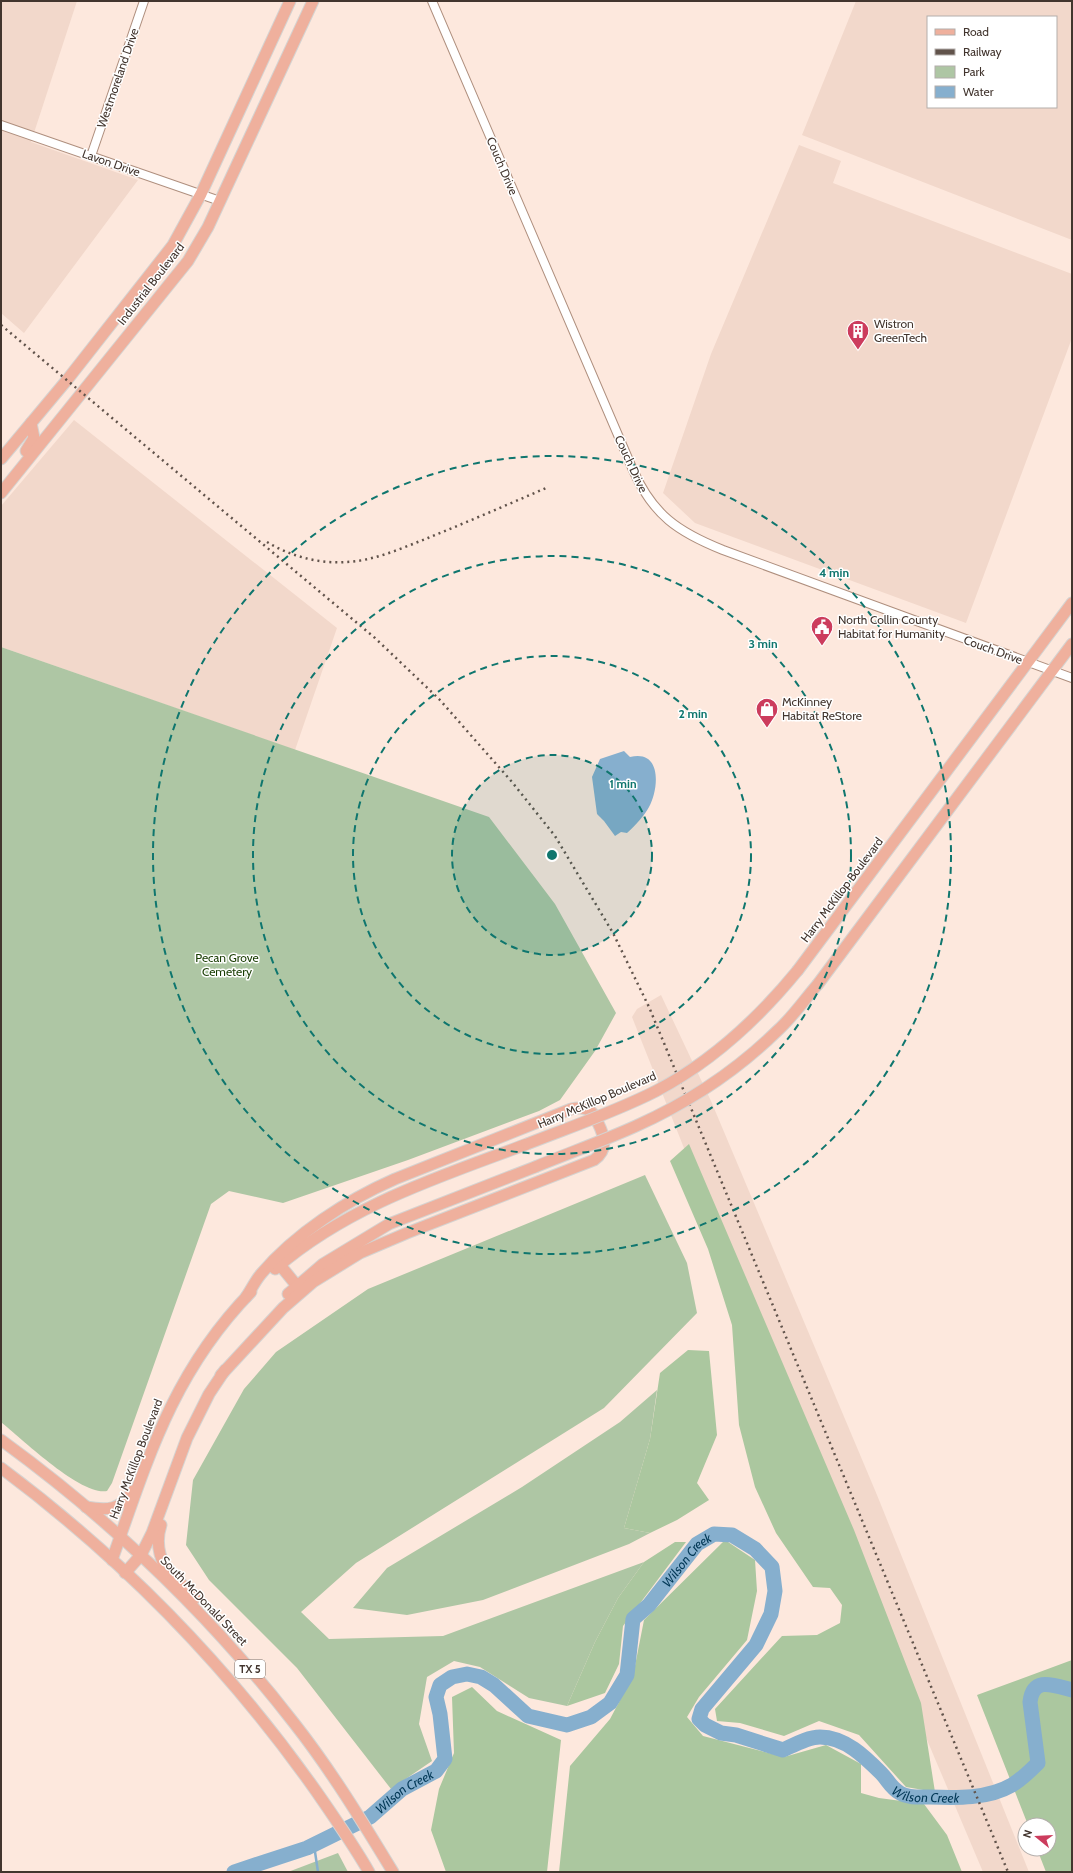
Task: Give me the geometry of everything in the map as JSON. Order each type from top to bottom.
[{"type":"main road","name":"Industrial Boulevard","points":[[1,460],[158,264],[184,226],[201,194],[290,1]]},
{"type":"main road","name":"Industrial Boulevard","points":[[3,491],[188,261],[208,227],[313,1]]},
{"type":"main road","points":[[3,491],[10,471],[33,441],[34,434],[31,422]]},
{"type":"main road","name":"Harry McKillop Boulevard","points":[[112,1560],[161,1425],[185,1377],[211,1338],[246,1297],[280,1265],[324,1233],[381,1201],[527,1144],[656,1091],[712,1056],[745,1028],[777,996],[798,970],[1027,662],[1072,604]]},
{"type":"main road","points":[[125,1573],[141,1555],[152,1533],[193,1426],[209,1394],[221,1375],[259,1324],[297,1286],[334,1256],[389,1224],[636,1127],[705,1088],[754,1053],[778,1031],[818,984],[1072,644]]},
{"type":"main road","points":[[221,1375],[283,1308],[313,1282],[360,1253],[413,1230],[594,1160],[603,1151],[605,1139],[595,1117],[586,1109],[581,1107],[571,1109],[380,1186],[332,1213],[292,1245],[261,1274],[246,1297]]},
{"type":"main road","points":[[280,1265],[297,1286]]},
{"type":"main road","name":"South McDonald Street","points":[[1,1440],[85,1506],[141,1555],[235,1651],[295,1724],[345,1795],[393,1872]]},
{"type":"main road","name":"TX 5","points":[[1,1468],[65,1518],[112,1560],[161,1607],[208,1656],[278,1740],[327,1807],[368,1870]]},
{"type":"main road","points":[[173,1477],[167,1508],[159,1532],[158,1545],[160,1556],[165,1567],[221,1626],[235,1651]]},
{"type":"main road","points":[[85,1506],[106,1509],[120,1505],[126,1501],[141,1480]]},
{"type":"street","name":"Westmoreland Drive","points":[[91,156],[144,1]]},
{"type":"street","name":"Couch Drive","points":[[432,1],[633,470],[645,495],[661,515],[687,534],[723,550],[1072,678]]},
{"type":"street","name":"Lavon Drive","points":[[1,125],[220,201]]},
{"type":"shaded area","points":[[1,1],[77,1],[31,142],[138,180],[24,333],[1,313]]},
{"type":"shaded area","points":[[856,1],[1072,1],[1072,240],[802,135]]},
{"type":"shaded area","points":[[799,145],[841,161],[833,183],[1072,274],[1072,338],[966,623],[695,523],[663,493],[711,354]]},
{"type":"shaded area","points":[[74,420],[337,628],[295,750],[1,647],[1,506]]},
{"type":"shaded area","points":[[661,995],[711,1101],[877,1495],[1017,1842],[1017,1857],[1023,1857],[1029,1872],[983,1872],[797,1433],[632,1017],[637,1009]]},
{"type":"green space","name":"Pecan Grove Cemetery","points":[[1,647],[489,817],[555,904],[616,1013],[595,1051],[560,1100],[539,1111],[408,1160],[283,1203],[229,1191],[211,1204],[112,1483],[107,1491],[96,1490],[82,1485],[68,1476],[37,1453],[1,1422]]},
{"type":"green space","points":[[689,1144],[854,1530],[921,1703],[935,1792],[906,1787],[859,1735],[819,1721],[784,1736],[740,1723],[717,1721],[715,1709],[782,1636],[817,1635],[840,1623],[842,1605],[830,1588],[813,1587],[776,1533],[755,1487],[739,1425],[732,1325],[708,1249],[670,1161]]},
{"type":"green space","points":[[645,1175],[687,1263],[697,1313],[604,1408],[356,1563],[301,1612],[329,1639],[443,1636],[644,1562],[618,1598],[595,1642],[567,1706],[529,1698],[480,1667],[454,1661],[427,1677],[419,1724],[432,1761],[391,1789],[297,1668],[209,1580],[186,1545],[193,1480],[244,1389],[276,1352],[368,1289]]},
{"type":"green space","points":[[688,1350],[709,1351],[717,1435],[697,1483],[709,1500],[677,1520],[650,1533],[624,1528],[650,1439],[660,1373]]},
{"type":"green space","points":[[657,1390],[650,1439],[624,1528],[650,1533],[629,1544],[483,1600],[407,1615],[353,1608],[387,1568],[522,1487],[620,1422]]},
{"type":"green space","points":[[725,1540],[755,1560],[757,1591],[747,1640],[699,1697],[687,1717],[703,1736],[784,1757],[826,1745],[861,1764],[861,1793],[879,1798],[924,1804],[947,1835],[962,1872],[559,1872],[570,1766],[610,1719],[633,1676],[644,1620]]},
{"type":"green space","points":[[675,1542],[686,1542],[623,1626],[619,1664],[605,1693],[567,1706],[595,1642],[618,1598],[644,1562]]},
{"type":"green space","points":[[1072,1660],[1072,1872],[1046,1872],[1040,1857],[1057,1857],[1057,1817],[1025,1817],[977,1695]]},
{"type":"green space","points":[[472,1687],[497,1711],[561,1740],[547,1872],[446,1872],[431,1830],[439,1789],[454,1753],[452,1697]]},
{"type":"green space","points":[[338,1853],[348,1872],[288,1872]]},
{"type":"water","points":[[624,751],[630,757],[640,756],[648,759],[653,765],[656,781],[652,799],[645,814],[627,833],[621,832],[615,836],[597,814],[592,777],[600,759]]},
{"type":"waterway","name":"Wilson Creek","points":[[234,1872],[307,1848],[370,1817],[402,1789],[436,1771],[445,1759],[440,1714],[436,1697],[440,1685],[452,1677],[467,1674],[481,1677],[494,1685],[528,1716],[567,1725],[591,1717],[610,1703],[627,1675],[633,1619],[649,1605],[697,1544],[714,1534],[732,1535],[755,1549],[772,1567],[775,1591],[771,1614],[756,1645],[702,1709],[699,1719],[705,1725],[721,1733],[736,1735],[783,1750],[811,1738],[820,1737],[838,1740],[854,1749],[881,1773],[894,1789],[903,1795],[950,1798],[972,1797],[1003,1790],[1023,1778],[1038,1763],[1030,1702],[1035,1688],[1045,1684],[1072,1690]]},
{"type":"waterway","points":[[314,1845],[318,1872]]},
{"type":"railway","points":[[1,325],[375,638],[439,699],[512,782],[555,836],[613,933],[649,1007],[1008,1872]]},
{"type":"railway","points":[[267,542],[295,555],[326,562],[346,562],[367,559],[428,538],[546,488]]},
{"type":"place","name":"Wistron GreenTech","points":[[858,350]]},
{"type":"place","name":"North Collin County Habitat for Humanity","points":[[822,646]]},
{"type":"place","name":"McKinney Habitat ReStore","points":[[767,728]]}]
